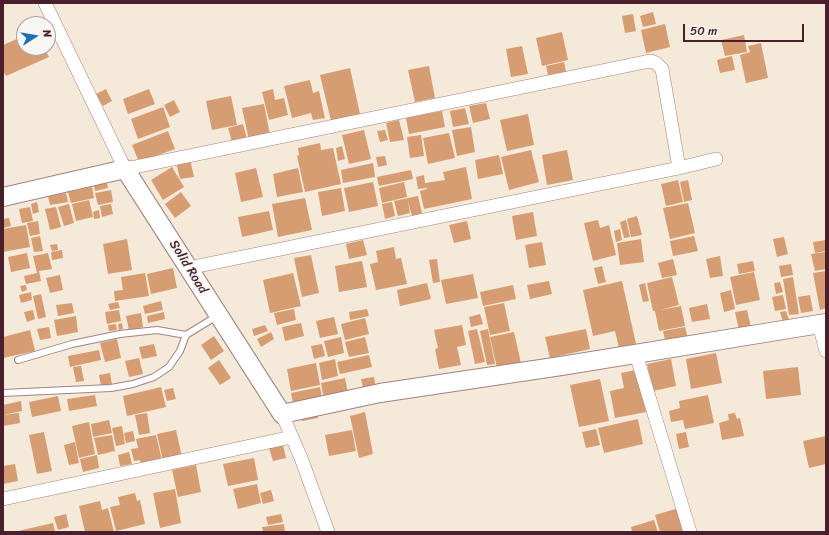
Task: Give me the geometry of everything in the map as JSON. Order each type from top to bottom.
[{"type":"street","name":"Solid Road","points":[[45,3],[125,169],[282,414],[328,532]]},
{"type":"street","points":[[3,197],[125,169],[645,62],[656,63],[662,69],[679,168]]},
{"type":"street","points":[[188,268],[679,168],[716,159]]},
{"type":"street","points":[[282,414],[380,394],[823,324],[826,351]]},
{"type":"street","points":[[636,354],[690,532]]},
{"type":"street","points":[[3,500],[292,437]]},
{"type":"lane","points":[[3,393],[111,388],[133,384],[154,377],[169,367],[180,351],[186,335],[218,315]]},
{"type":"lane","points":[[18,360],[72,344],[120,334],[157,330],[186,335]]},
{"type":"building","points":[[653,12],[656,24],[643,27],[640,16]]},
{"type":"building","points":[[633,14],[636,31],[625,33],[622,16]]},
{"type":"building","points":[[665,24],[670,47],[646,53],[641,30]]},
{"type":"building","points":[[562,32],[568,60],[542,66],[536,38]]},
{"type":"building","points":[[744,35],[747,52],[725,56],[721,40]]},
{"type":"building","points":[[16,39],[16,56],[49,57],[6,76],[3,70],[3,45]]},
{"type":"building","points":[[761,43],[768,78],[746,83],[740,55],[750,52],[748,46]]},
{"type":"building","points":[[522,46],[528,74],[511,77],[506,49]]},
{"type":"building","points":[[732,56],[735,70],[720,73],[717,60]]},
{"type":"building","points":[[564,62],[566,72],[548,75],[546,66]]},
{"type":"building","points":[[429,66],[435,98],[415,102],[408,70]]},
{"type":"building","points":[[350,68],[360,114],[331,121],[320,75]]},
{"type":"building","points":[[310,80],[313,93],[319,91],[325,118],[313,120],[311,113],[292,118],[284,86]]},
{"type":"building","points":[[106,89],[112,101],[103,106],[96,94]]},
{"type":"building","points":[[149,89],[155,104],[128,114],[123,99]]},
{"type":"building","points":[[273,89],[275,100],[284,98],[288,115],[269,120],[262,92]]},
{"type":"building","points":[[231,96],[237,125],[212,130],[206,101]]},
{"type":"building","points":[[174,100],[180,112],[170,117],[164,105]]},
{"type":"building","points":[[486,103],[490,119],[473,123],[469,106]]},
{"type":"building","points":[[264,104],[270,135],[249,140],[242,108]]},
{"type":"building","points":[[163,107],[170,127],[138,139],[131,119]]},
{"type":"building","points":[[465,108],[469,124],[453,127],[450,111]]},
{"type":"building","points":[[442,111],[445,127],[409,134],[406,118]]},
{"type":"building","points":[[528,114],[534,145],[507,151],[500,120]]},
{"type":"building","points":[[399,120],[404,140],[390,142],[386,123]]},
{"type":"building","points":[[243,124],[247,139],[232,142],[228,128]]},
{"type":"building","points":[[471,127],[475,152],[457,156],[452,130]]},
{"type":"building","points":[[364,130],[371,159],[349,164],[342,135]]},
{"type":"building","points":[[385,130],[388,140],[380,142],[377,131]]},
{"type":"building","points":[[168,131],[175,149],[139,162],[132,145]]},
{"type":"building","points":[[449,133],[455,158],[428,164],[423,138]]},
{"type":"building","points":[[421,135],[424,156],[410,158],[407,137]]},
{"type":"building","points":[[320,143],[321,150],[333,148],[341,184],[305,192],[297,156],[299,155],[298,148]]},
{"type":"building","points":[[342,146],[345,159],[338,161],[336,148]]},
{"type":"building","points":[[531,150],[539,182],[509,190],[501,157]]},
{"type":"building","points":[[567,150],[573,180],[547,185],[542,155]]},
{"type":"building","points":[[499,155],[503,174],[478,179],[475,160]]},
{"type":"building","points":[[385,156],[387,165],[378,167],[376,157]]},
{"type":"building","points":[[190,159],[194,177],[180,179],[176,162]]},
{"type":"building","points":[[373,163],[375,177],[343,183],[341,170]]},
{"type":"building","points":[[172,167],[184,187],[163,200],[151,180]]},
{"type":"building","points":[[466,167],[472,199],[424,209],[420,191],[427,188],[418,189],[416,177],[424,175],[425,183],[445,180],[443,172]]},
{"type":"building","points":[[256,168],[263,197],[241,202],[235,173]]},
{"type":"building","points":[[298,168],[303,192],[277,197],[273,174]]},
{"type":"building","points":[[411,170],[413,179],[379,186],[377,177]]},
{"type":"building","points":[[678,180],[683,202],[666,206],[661,184]]},
{"type":"building","points":[[688,180],[692,200],[684,202],[680,182]]},
{"type":"building","points":[[373,182],[378,206],[349,212],[344,188]]},
{"type":"building","points":[[404,182],[407,197],[382,203],[379,188]]},
{"type":"building","points":[[107,183],[108,188],[95,191],[94,185]]},
{"type":"building","points":[[92,187],[94,198],[71,203],[68,192]]},
{"type":"building","points":[[341,188],[345,211],[322,216],[318,192]]},
{"type":"building","points":[[111,190],[113,202],[98,205],[95,193]]},
{"type":"building","points":[[181,192],[191,206],[175,218],[165,204]]},
{"type":"building","points":[[66,193],[68,202],[50,205],[48,196]]},
{"type":"building","points":[[418,196],[422,213],[412,216],[408,201],[410,213],[398,216],[394,201]]},
{"type":"building","points":[[305,198],[312,230],[278,237],[272,204]]},
{"type":"building","points":[[89,200],[93,217],[76,221],[72,204]]},
{"type":"building","points":[[37,202],[39,212],[33,214],[31,204]]},
{"type":"building","points":[[392,202],[395,216],[385,219],[382,204]]},
{"type":"building","points":[[688,203],[695,233],[670,239],[663,208]]},
{"type":"building","points":[[69,204],[74,223],[64,226],[58,207]]},
{"type":"building","points":[[111,204],[113,214],[102,217],[100,206]]},
{"type":"building","points":[[30,207],[33,221],[22,223],[19,209]]},
{"type":"building","points":[[56,207],[61,227],[50,230],[45,209]]},
{"type":"building","points":[[99,210],[100,218],[94,219],[93,212]]},
{"type":"building","points":[[269,211],[273,230],[242,237],[238,217]]},
{"type":"building","points":[[533,212],[537,236],[516,240],[512,216]]},
{"type":"building","points":[[637,216],[642,235],[631,237],[627,219]]},
{"type":"building","points":[[9,218],[11,226],[3,228],[3,219]]},
{"type":"building","points":[[598,220],[600,228],[609,225],[616,255],[593,261],[584,223]]},
{"type":"building","points":[[626,220],[630,237],[624,238],[620,222]]},
{"type":"building","points":[[38,221],[40,234],[30,236],[27,223]]},
{"type":"building","points":[[467,221],[471,239],[454,243],[449,225]]},
{"type":"building","points":[[26,225],[30,247],[3,252],[3,229]]},
{"type":"building","points":[[620,229],[622,240],[616,242],[614,231]]},
{"type":"building","points":[[40,236],[43,251],[34,252],[31,238]]},
{"type":"building","points":[[694,236],[698,251],[673,256],[670,241]]},
{"type":"building","points":[[784,237],[788,254],[777,257],[773,239]]},
{"type":"building","points":[[127,239],[132,270],[108,274],[103,244]]},
{"type":"building","points":[[641,239],[644,262],[620,265],[617,243]]},
{"type":"building","points":[[363,240],[367,255],[349,259],[346,244]]},
{"type":"building","points":[[826,240],[826,251],[815,253],[813,242]]},
{"type":"building","points":[[542,242],[546,265],[529,268],[525,245]]},
{"type":"building","points":[[57,244],[58,250],[52,251],[50,245]]},
{"type":"building","points":[[394,247],[396,259],[401,258],[407,284],[376,290],[370,264],[378,262],[376,251]]},
{"type":"building","points":[[62,250],[63,258],[52,260],[51,252]]},
{"type":"building","points":[[825,252],[826,269],[815,271],[811,254]]},
{"type":"building","points":[[27,253],[30,268],[11,272],[8,257]]},
{"type":"building","points":[[48,253],[52,269],[39,271],[41,281],[26,284],[24,276],[37,273],[33,256]]},
{"type":"building","points":[[311,255],[319,293],[302,297],[294,258]]},
{"type":"building","points":[[720,256],[723,276],[710,278],[706,259]]},
{"type":"building","points":[[437,259],[440,282],[433,283],[429,260]]},
{"type":"building","points":[[673,259],[677,275],[662,278],[658,263]]},
{"type":"building","points":[[362,261],[367,287],[339,292],[335,266]]},
{"type":"building","points":[[753,261],[755,271],[739,274],[737,264]]},
{"type":"building","points":[[791,264],[793,275],[781,277],[779,266]]},
{"type":"building","points":[[602,266],[606,282],[598,284],[594,268]]},
{"type":"building","points":[[173,268],[177,288],[151,294],[147,274]]},
{"type":"building","points":[[826,271],[826,308],[820,310],[813,273]]},
{"type":"building","points":[[754,272],[760,300],[736,305],[730,277]]},
{"type":"building","points":[[145,273],[149,296],[115,301],[114,291],[123,290],[121,277]]},
{"type":"building","points":[[293,273],[301,306],[270,313],[263,280]]},
{"type":"building","points":[[473,274],[478,298],[446,304],[441,280]]},
{"type":"building","points":[[60,275],[63,290],[50,293],[46,278]]},
{"type":"building","points":[[672,277],[679,305],[660,310],[681,306],[685,326],[659,331],[647,283]]},
{"type":"building","points":[[793,277],[799,314],[789,315],[783,279]]},
{"type":"building","points":[[549,281],[552,294],[530,299],[527,285]]},
{"type":"building","points":[[622,281],[636,344],[619,348],[615,331],[593,336],[583,290]]},
{"type":"building","points":[[780,282],[783,292],[776,294],[774,283]]},
{"type":"building","points":[[427,283],[431,299],[400,306],[397,290]]},
{"type":"building","points":[[645,283],[649,301],[643,302],[639,285]]},
{"type":"building","points":[[26,285],[27,290],[22,292],[20,286]]},
{"type":"building","points":[[513,285],[516,299],[483,306],[480,292]]},
{"type":"building","points":[[731,290],[735,309],[724,312],[720,293]]},
{"type":"building","points":[[31,292],[32,300],[21,303],[19,295]]},
{"type":"building","points":[[41,294],[46,317],[38,319],[33,296]]},
{"type":"building","points":[[783,295],[786,309],[775,311],[772,297]]},
{"type":"building","points":[[810,295],[813,311],[801,313],[798,297]]},
{"type":"building","points":[[161,301],[163,310],[145,314],[143,306]]},
{"type":"building","points":[[118,302],[120,308],[110,310],[108,304]]},
{"type":"building","points":[[72,303],[74,313],[58,316],[56,305]]},
{"type":"building","points":[[504,303],[510,331],[490,335],[484,307]]},
{"type":"building","points":[[707,304],[710,319],[692,322],[689,308]]},
{"type":"building","points":[[294,309],[296,320],[277,325],[274,313]]},
{"type":"building","points":[[367,309],[369,316],[350,320],[349,312]]},
{"type":"building","points":[[33,310],[35,319],[27,322],[24,312]]},
{"type":"building","points":[[119,310],[121,321],[107,324],[105,312]]},
{"type":"building","points":[[747,310],[751,327],[739,330],[735,312]]},
{"type":"building","points":[[786,311],[789,320],[783,322],[780,312]]},
{"type":"building","points":[[164,312],[165,319],[148,323],[147,316]]},
{"type":"building","points":[[141,313],[143,327],[129,330],[126,316]]},
{"type":"building","points":[[480,314],[483,324],[471,327],[469,317]]},
{"type":"building","points":[[76,316],[78,332],[57,336],[54,320]]},
{"type":"building","points":[[334,317],[338,334],[320,338],[316,321]]},
{"type":"building","points":[[365,318],[369,334],[345,340],[341,324]]},
{"type":"building","points":[[122,323],[123,329],[119,330],[118,324]]},
{"type":"building","points":[[301,323],[304,336],[285,341],[282,327]]},
{"type":"building","points":[[116,324],[117,330],[109,331],[108,325]]},
{"type":"building","points":[[265,325],[268,331],[254,336],[252,329]]},
{"type":"building","points":[[462,325],[466,345],[457,347],[461,365],[439,369],[435,349],[438,348],[434,330]]},
{"type":"building","points":[[49,327],[51,338],[40,340],[37,329]]},
{"type":"building","points":[[685,327],[688,339],[666,344],[663,331]]},
{"type":"building","points":[[477,329],[485,362],[475,364],[468,331]]},
{"type":"building","points":[[488,329],[495,364],[487,365],[480,331]]},
{"type":"building","points":[[586,329],[590,349],[550,358],[545,337]]},
{"type":"building","points":[[30,330],[35,351],[3,358],[3,337]]},
{"type":"building","points":[[271,332],[274,339],[261,347],[257,339]]},
{"type":"building","points":[[514,332],[521,363],[497,368],[490,337]]},
{"type":"building","points":[[214,336],[224,351],[211,360],[201,345]]},
{"type":"building","points":[[341,337],[344,353],[328,357],[324,341]]},
{"type":"building","points":[[365,337],[369,353],[349,357],[345,342]]},
{"type":"building","points":[[117,339],[121,358],[105,362],[100,343]]},
{"type":"building","points":[[154,344],[157,356],[142,359],[139,347]]},
{"type":"building","points":[[322,344],[325,356],[314,359],[311,346]]},
{"type":"building","points":[[99,350],[101,360],[70,367],[68,356]]},
{"type":"building","points":[[716,353],[722,383],[691,389],[686,359]]},
{"type":"building","points":[[369,355],[372,367],[340,374],[337,362]]},
{"type":"building","points":[[139,358],[143,374],[129,377],[125,361]]},
{"type":"building","points":[[335,359],[338,376],[322,380],[319,363]]},
{"type":"building","points":[[671,359],[676,386],[653,391],[647,364]]},
{"type":"building","points":[[219,360],[231,378],[220,385],[208,368]]},
{"type":"building","points":[[316,363],[320,385],[291,391],[287,369]]},
{"type":"building","points":[[81,366],[84,381],[76,382],[73,367]]},
{"type":"building","points":[[798,367],[801,395],[766,399],[763,371]]},
{"type":"building","points":[[636,370],[641,385],[646,412],[615,418],[610,391],[624,388],[621,373]]},
{"type":"building","points":[[110,373],[112,384],[101,386],[99,375]]},
{"type":"building","points":[[374,377],[376,389],[364,392],[361,379]]},
{"type":"building","points":[[345,378],[348,393],[324,399],[321,383]]},
{"type":"building","points":[[600,379],[609,421],[579,427],[570,385]]},
{"type":"building","points":[[161,387],[166,407],[127,416],[123,396]]},
{"type":"building","points":[[320,387],[323,403],[294,409],[291,393]]},
{"type":"building","points":[[173,388],[176,399],[167,401],[164,390]]},
{"type":"building","points":[[95,395],[97,406],[69,411],[67,399]]},
{"type":"building","points":[[708,395],[714,423],[685,429],[683,420],[671,422],[669,411],[680,408],[679,401]]},
{"type":"building","points":[[58,396],[61,411],[32,417],[29,402]]},
{"type":"building","points":[[21,401],[22,411],[3,415],[3,405]]},
{"type":"building","points":[[316,409],[318,418],[302,421],[299,413]]},
{"type":"building","points":[[365,412],[373,454],[359,458],[350,416]]},
{"type":"building","points":[[19,413],[20,423],[3,426],[3,415]]},
{"type":"building","points":[[147,413],[150,433],[139,435],[135,415]]},
{"type":"building","points":[[735,413],[737,419],[740,418],[744,436],[722,440],[719,423],[729,420],[728,414]]},
{"type":"building","points":[[638,419],[643,444],[604,453],[598,428]]},
{"type":"building","points":[[109,420],[112,433],[93,437],[91,424]]},
{"type":"building","points":[[89,422],[95,454],[79,458],[72,426]]},
{"type":"building","points":[[122,426],[125,444],[116,446],[112,428]]},
{"type":"building","points":[[596,429],[600,445],[586,448],[582,432]]},
{"type":"building","points":[[176,430],[182,457],[163,461],[157,434]]},
{"type":"building","points":[[352,430],[356,451],[329,456],[325,435]]},
{"type":"building","points":[[133,431],[135,441],[126,443],[124,433]]},
{"type":"building","points":[[44,432],[52,471],[37,474],[29,435]]},
{"type":"building","points":[[686,432],[689,447],[679,449],[676,434]]},
{"type":"building","points":[[112,435],[115,451],[98,455],[94,438]]},
{"type":"building","points":[[156,435],[163,465],[142,469],[140,460],[134,461],[131,449],[138,448],[136,439]]},
{"type":"building","points":[[826,436],[826,464],[809,468],[803,441]]},
{"type":"building","points":[[75,442],[79,463],[69,465],[64,445]]},
{"type":"building","points":[[283,445],[286,458],[273,461],[269,448]]},
{"type":"building","points":[[129,452],[132,464],[120,466],[118,455]]},
{"type":"building","points":[[97,455],[99,468],[83,472],[80,459]]},
{"type":"building","points":[[254,458],[258,480],[228,486],[223,464]]},
{"type":"building","points":[[15,464],[18,481],[3,484],[3,466]]},
{"type":"building","points":[[196,465],[201,492],[178,497],[172,470]]},
{"type":"building","points":[[257,484],[261,503],[238,509],[233,489]]},
{"type":"building","points":[[175,489],[181,523],[160,528],[153,493]]},
{"type":"building","points":[[271,490],[274,501],[263,504],[260,493]]},
{"type":"building","points":[[135,493],[137,501],[140,500],[145,524],[116,531],[110,507],[120,505],[118,497]]},
{"type":"building","points":[[100,501],[102,510],[108,508],[114,532],[85,532],[79,506]]},
{"type":"building","points":[[679,508],[686,532],[660,532],[655,515]]},
{"type":"building","points":[[66,514],[69,527],[58,530],[54,517]]},
{"type":"building","points":[[281,514],[283,522],[268,525],[266,517]]},
{"type":"building","points":[[654,520],[658,532],[632,532],[631,527]]},
{"type":"building","points":[[53,523],[55,532],[18,532],[18,531]]},
{"type":"building","points":[[284,524],[285,532],[263,532],[262,527]]}]
